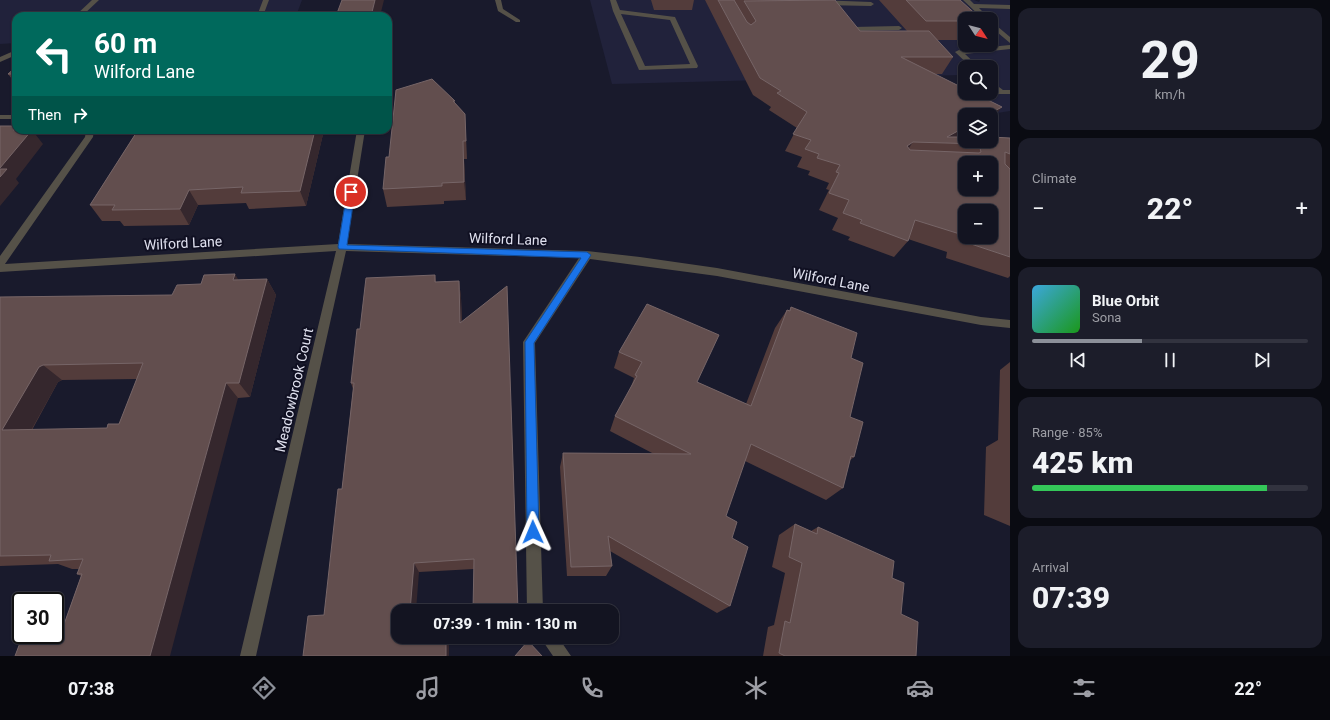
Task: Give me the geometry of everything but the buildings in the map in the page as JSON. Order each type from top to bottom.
[{"type":"street","points":[[82,12],[96,0]]},
{"type":"street","points":[[262,12],[266,0]]},
{"type":"street","points":[[498,0],[500,10],[518,21]]},
{"type":"street","points":[[612,0],[616,11],[642,68],[694,66],[673,18],[616,11]]},
{"type":"street","points":[[966,0],[980,12]]},
{"type":"street","points":[[821,2],[871,4]]},
{"type":"street","points":[[821,2],[830,13]]},
{"type":"street","points":[[974,6],[1010,7]]},
{"type":"street","points":[[839,23],[852,29],[899,28]]},
{"type":"street","points":[[998,30],[1010,42]]},
{"type":"street","points":[[968,60],[959,52],[1010,47]]},
{"type":"street","points":[[0,60],[12,54]]},
{"type":"street","points":[[998,89],[1001,92],[1010,92]]},
{"type":"street","points":[[0,117],[12,117]]},
{"type":"street","points":[[0,266],[89,137],[89,134]]},
{"type":"street","name":"Meadowbrook Court","points":[[248,656],[342,247],[360,134]]},
{"type":"street","name":"Wilford Lane","points":[[0,266],[342,247],[587,255],[717,272],[973,320],[1010,324]]},
{"type":"street","points":[[535,604],[529,342],[587,255]]},
{"type":"street","points":[[554,644],[563,656]]},
{"type":"shaded area","points":[[0,0],[302,0],[298,12],[12,12],[12,43],[0,44]]},
{"type":"shaded area","points":[[590,0],[974,0],[979,2],[980,0],[1010,0],[1010,111],[998,113],[998,108],[992,108],[985,100],[998,100],[998,60],[958,60],[958,75],[612,84]]},
{"type":"route","points":[[351,192],[342,247],[587,255],[529,342],[533,532]]}]
